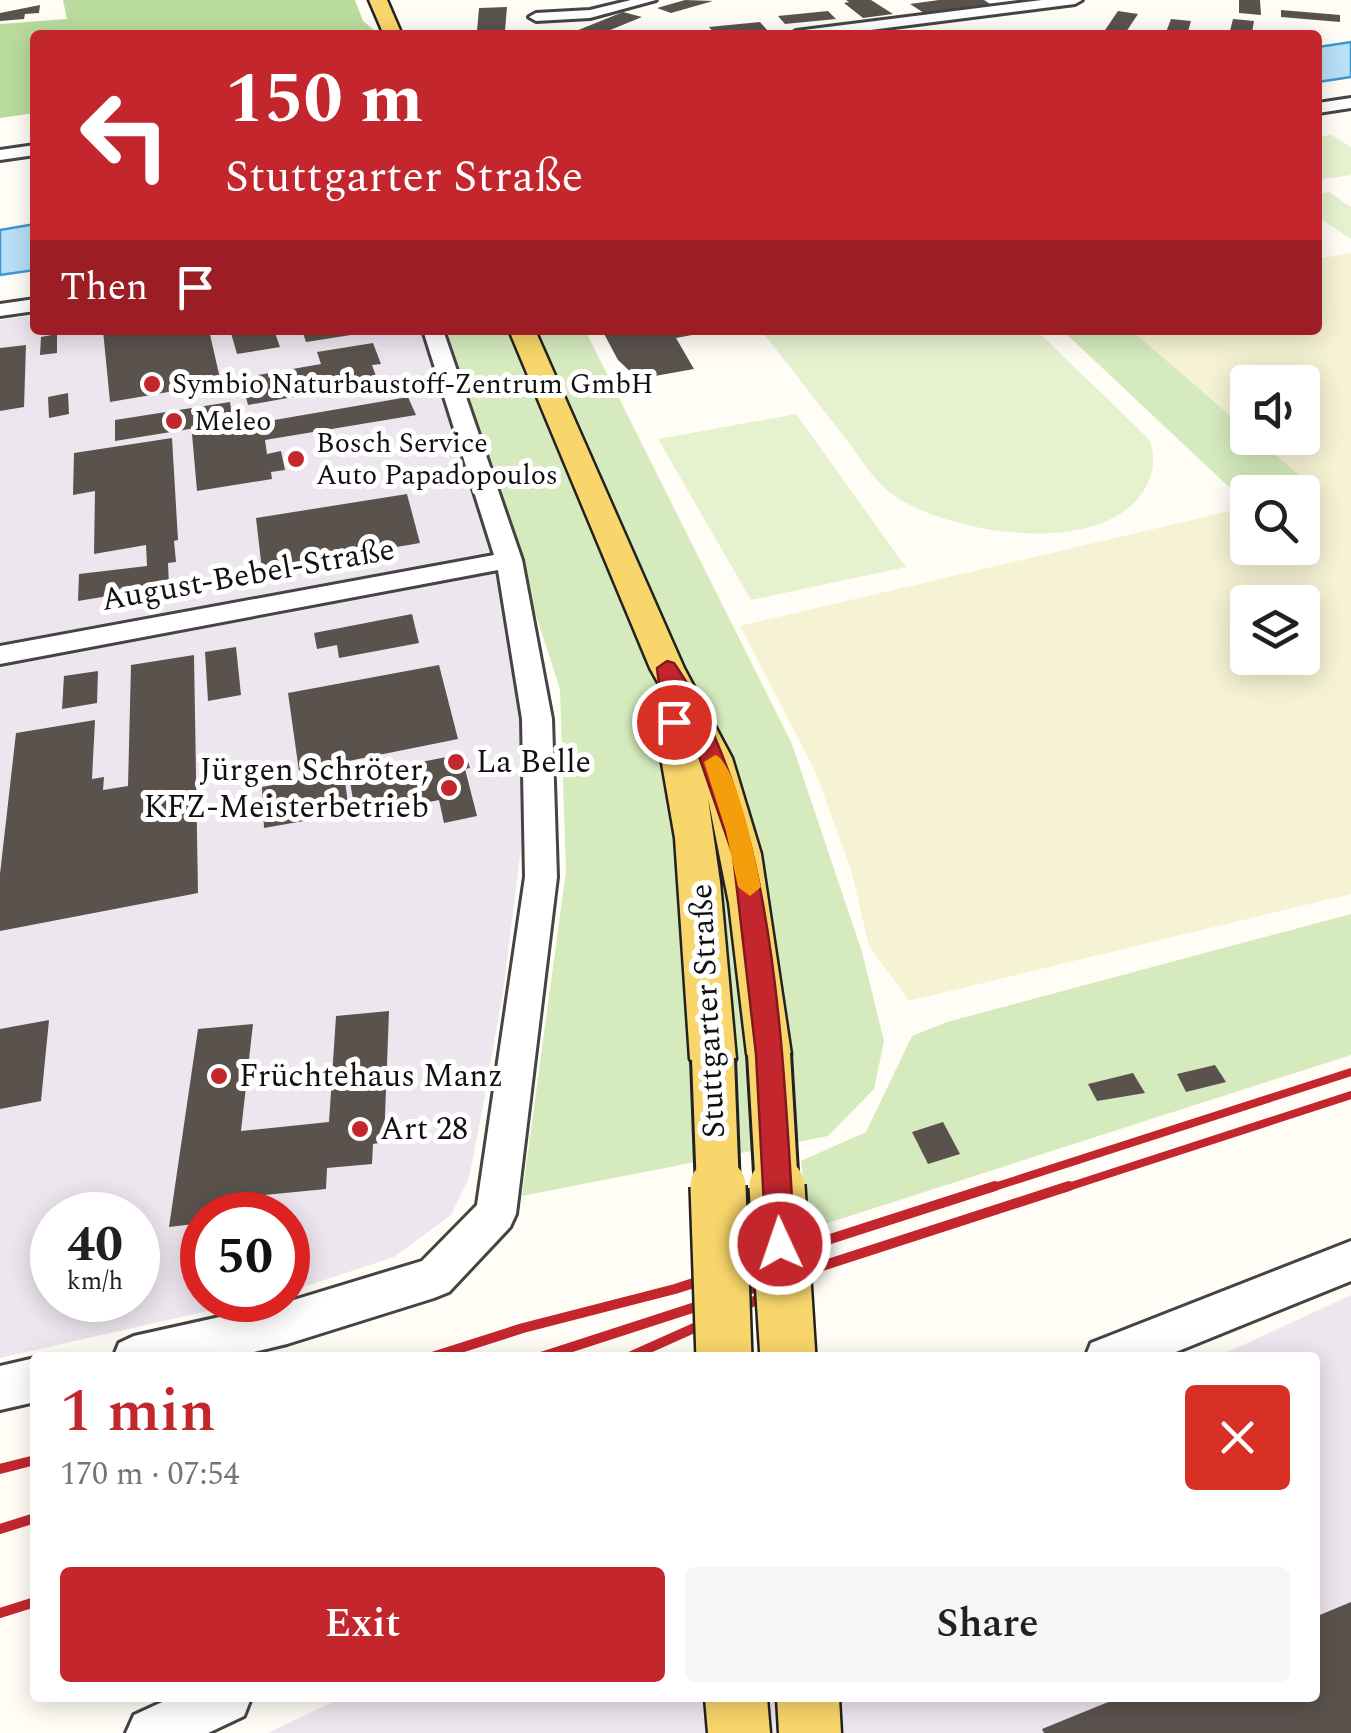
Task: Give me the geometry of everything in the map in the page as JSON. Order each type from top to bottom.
[{"type":"main road","points":[[378,0],[392,30]]},
{"type":"main road","name":"Stuttgarter Straße","points":[[524,335],[667,668],[688,699],[712,756],[744,855],[768,1054],[788,1352]]},
{"type":"main road","name":"Stuttgarter Straße","points":[[667,668],[669,702],[688,784],[700,867],[713,1059],[724,1352]]},
{"type":"main road","points":[[736,1702],[738,1733]]},
{"type":"main road","points":[[808,1702],[810,1733]]},
{"type":"street","points":[[535,0],[535,26],[649,0]]},
{"type":"street","points":[[836,30],[1075,0]]},
{"type":"street","points":[[1322,107],[1351,103]]},
{"type":"street","points":[[0,155],[30,151]]},
{"type":"street","points":[[0,310],[30,306]]},
{"type":"street","points":[[160,1352],[287,1323],[434,1278],[496,1214],[541,878],[537,719],[509,560],[435,335]]},
{"type":"street","name":"August-Bebel-Straße","points":[[0,656],[509,560]]},
{"type":"street","points":[[1121,1352],[1351,1261]]},
{"type":"street","points":[[0,1388],[30,1381]]},
{"type":"street","points":[[153,1733],[218,1702]]},
{"type":"shaded area","points":[[1351,253],[1351,894],[909,1001],[869,946],[851,870],[815,771],[740,626],[1230,511],[1230,565],[1320,565],[1320,475],[1299,475],[1276,455],[1320,455],[1320,365],[1230,365],[1230,415],[1137,335],[1322,335],[1322,258]]},
{"type":"shaded area","points":[[30,316],[30,335],[429,335],[504,586],[526,719],[524,825],[503,992],[469,1178],[451,1215],[394,1257],[310,1285],[310,1192],[180,1192],[180,1317],[160,1322],[160,1192],[30,1192],[30,1322],[159,1322],[0,1358],[0,320]]},
{"type":"shaded area","points":[[1351,1295],[1351,1733],[268,1733],[333,1702],[1320,1702],[1320,1352],[1228,1352]]},
{"type":"green space","points":[[63,0],[355,0],[363,21],[374,30],[30,30],[30,114],[0,118],[0,24],[67,19]]},
{"type":"green space","points":[[1331,135],[1351,147],[1351,175],[1322,179],[1322,136]]},
{"type":"green space","points":[[1329,192],[1351,207],[1351,239],[1322,220],[1322,193]]},
{"type":"green space","points":[[445,335],[588,335],[792,744],[862,952],[884,1041],[874,1089],[828,1136],[522,1196],[566,871],[560,689]]},
{"type":"green space","points":[[765,335],[1041,335],[1149,439],[1153,465],[1144,490],[1123,512],[1094,526],[1021,533],[983,528],[914,507],[889,492],[871,474]]},
{"type":"green space","points":[[1067,335],[1137,335],[1230,415],[1230,455],[1276,455],[1299,475],[1230,475],[1230,488]]},
{"type":"green space","points":[[796,414],[906,567],[751,600],[658,439]]},
{"type":"green space","points":[[1351,914],[1351,1055],[809,1229],[801,1161],[866,1132],[912,1036],[947,1022]]},
{"type":"water","points":[[1351,42],[1351,77],[1322,81],[1322,46]]},
{"type":"water","points":[[30,225],[30,271],[0,275],[0,230]]},
{"type":"building","points":[[685,0],[713,1],[671,13],[657,8]]},
{"type":"building","points":[[846,0],[871,0],[893,14],[863,18],[844,3],[849,2]]},
{"type":"building","points":[[984,0],[990,4],[924,13],[910,4]]},
{"type":"building","points":[[1239,0],[1260,0],[1261,15],[1239,13]]},
{"type":"building","points":[[40,5],[39,13],[25,14],[24,19],[0,21],[0,13]]},
{"type":"building","points":[[507,7],[505,30],[477,30],[479,8]]},
{"type":"building","points":[[1281,10],[1340,15],[1340,22],[1281,17]]},
{"type":"building","points":[[828,11],[836,19],[785,24],[778,16]]},
{"type":"building","points":[[1118,11],[1138,14],[1127,30],[1105,30]]},
{"type":"building","points":[[623,12],[642,17],[610,30],[578,30]]},
{"type":"building","points":[[1171,19],[1191,21],[1188,30],[1167,30]]},
{"type":"building","points":[[1233,19],[1254,21],[1252,30],[1230,30]]},
{"type":"building","points":[[760,22],[767,30],[712,30],[709,27]]},
{"type":"building","points":[[57,335],[57,353],[40,355],[41,337]]},
{"type":"building","points":[[103,335],[210,335],[221,383],[110,402]]},
{"type":"building","points":[[232,335],[276,335],[280,347],[237,354]]},
{"type":"building","points":[[304,335],[351,335],[306,342]]},
{"type":"building","points":[[605,335],[692,335],[676,338],[694,369],[638,379],[618,360]]},
{"type":"building","points":[[373,343],[381,364],[372,365],[378,382],[248,405],[241,378],[321,364],[317,352]]},
{"type":"building","points":[[26,345],[24,407],[0,411],[0,348]]},
{"type":"building","points":[[68,393],[69,414],[49,418],[48,397]]},
{"type":"building","points":[[408,397],[416,415],[265,440],[267,454],[281,451],[285,470],[271,472],[272,479],[197,491],[192,434]]},
{"type":"building","name":"Meleo","points":[[230,402],[233,422],[115,441],[115,420]]},
{"type":"building","points":[[172,438],[178,540],[174,541],[176,562],[168,563],[169,586],[78,601],[79,574],[147,566],[146,545],[94,554],[95,491],[73,495],[74,453]]},
{"type":"building","points":[[407,494],[420,543],[262,570],[256,518]]},
{"type":"building","points":[[412,614],[419,643],[339,658],[337,645],[317,649],[314,633]]},
{"type":"building","points":[[236,647],[241,695],[208,701],[205,652]]},
{"type":"building","points":[[194,655],[198,893],[0,931],[0,874],[16,733],[95,720],[92,779],[104,777],[103,790],[128,786],[131,665]]},
{"type":"building","points":[[439,665],[458,739],[299,771],[288,693]]},
{"type":"building","points":[[98,671],[97,703],[62,709],[64,676]]},
{"type":"building","points":[[462,754],[470,768],[465,769],[477,816],[444,823],[439,800],[356,817],[349,776]]},
{"type":"building","points":[[344,772],[349,813],[264,828],[262,787]]},
{"type":"building","name":"Früchtehaus Manz","points":[[389,1011],[384,1142],[373,1144],[372,1164],[327,1168],[326,1189],[180,1192],[180,1226],[169,1227],[198,1029],[253,1024],[241,1131],[329,1122],[336,1016]]},
{"type":"building","points":[[49,1020],[41,1101],[0,1109],[0,1029]]},
{"type":"building","points":[[1215,1065],[1226,1082],[1186,1092],[1177,1074]]},
{"type":"building","points":[[1133,1073],[1145,1093],[1097,1101],[1088,1084]]},
{"type":"building","points":[[943,1122],[960,1154],[928,1164],[912,1132]]},
{"type":"building","points":[[1351,1602],[1351,1733],[1044,1733],[1042,1729],[1108,1702],[1320,1702],[1320,1615]]},
{"type":"railway","points":[[988,1189],[1351,1072]]},
{"type":"railway","points":[[1062,1189],[1351,1095]]},
{"type":"railway","points":[[448,1352],[523,1328],[675,1289],[995,1186]]},
{"type":"railway","points":[[557,1352],[1069,1186]]},
{"type":"railway","points":[[640,1352],[759,1299]]},
{"type":"railway","points":[[0,1469],[30,1461]]},
{"type":"railway","points":[[0,1529],[30,1520]]},
{"type":"railway","points":[[0,1613],[30,1604]]},
{"type":"slow traffic","points":[[715,762],[738,831],[750,887]]},
{"type":"place","name":"Symbio Naturbaustoff-Zentrum GmbH","points":[[152,384]]},
{"type":"place","name":"Meleo","points":[[174,421]]},
{"type":"place","name":"Bosch Service Auto Papadopoulos","points":[[296,459]]},
{"type":"place","name":"La Belle","points":[[456,762]]},
{"type":"place","name":"Jürgen Schröter, KFZ-Meisterbetrieb","points":[[449,788]]},
{"type":"place","name":"Früchtehaus Manz","points":[[219,1076]]},
{"type":"place","name":"Art 28","points":[[360,1129]]},
{"type":"route","points":[[674,722],[667,668],[688,699],[712,756],[744,855],[768,1054],[780,1244]]}]
